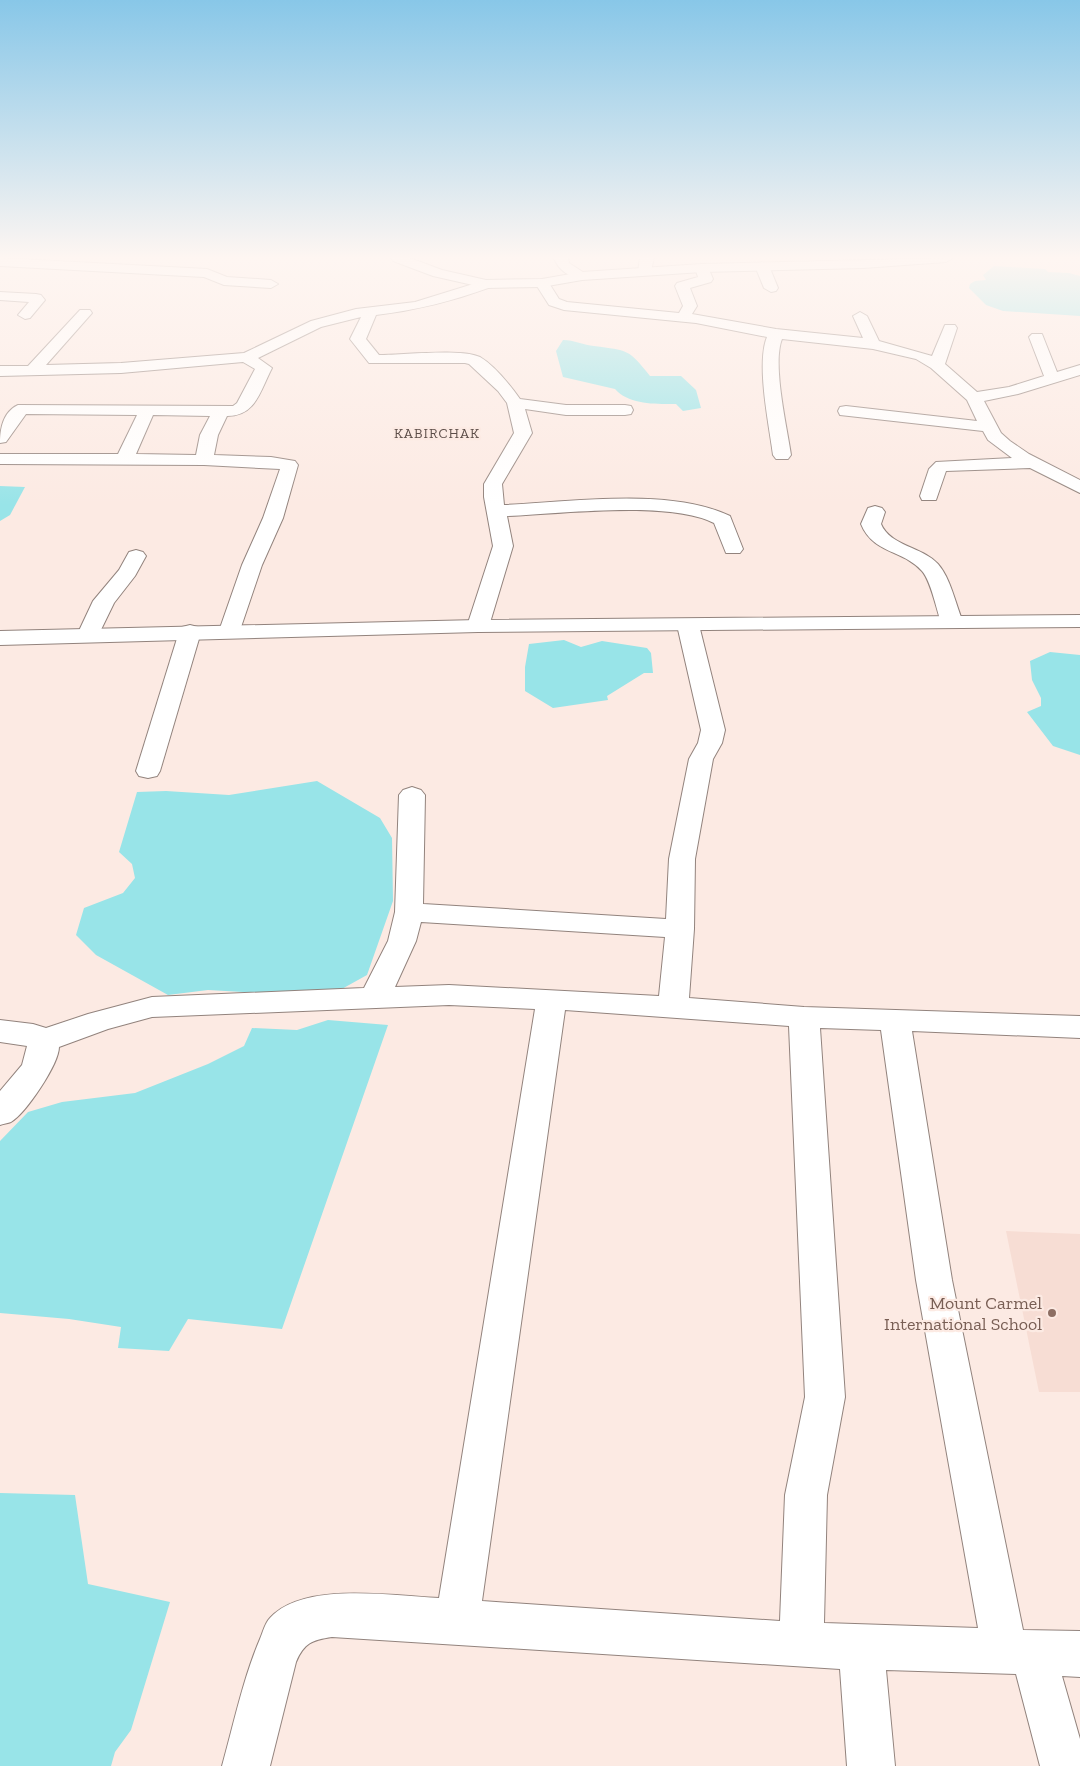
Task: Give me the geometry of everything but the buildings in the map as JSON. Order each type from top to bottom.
[{"type":"street","points":[[33,370],[60,340]]},
{"type":"street","points":[[0,371],[121,368],[246,357],[264,351],[284,340]]},
{"type":"street","points":[[359,340],[375,360],[470,359],[495,378],[515,403],[523,433],[494,484],[493,498],[504,546],[478,626]]},
{"type":"street","points":[[773,340],[770,348],[773,389],[782,455]]},
{"type":"street","points":[[838,340],[872,344],[921,356],[937,365],[974,398],[994,436],[1004,445],[1033,463],[1080,487]]},
{"type":"street","points":[[937,365],[946,340]]},
{"type":"street","points":[[1038,340],[1047,368],[1053,378]]},
{"type":"street","points":[[0,438],[19,411],[24,409],[220,412],[242,408],[264,368],[246,357]]},
{"type":"street","points":[[974,398],[1012,391],[1080,370]]},
{"type":"street","points":[[515,403],[566,410],[625,410]]},
{"type":"street","points":[[124,460],[147,411]]},
{"type":"street","points":[[846,411],[989,427]]},
{"type":"street","points":[[204,460],[209,435],[220,412]]},
{"type":"street","points":[[0,459],[204,460],[286,463],[290,469],[273,518],[252,565],[230,631]]},
{"type":"street","points":[[929,496],[938,469],[942,466],[1033,463]]},
{"type":"street","points":[[497,511],[638,505],[710,512],[723,520],[733,549]]},
{"type":"street","points":[[876,512],[871,524],[875,532],[922,562],[932,571],[952,622]]},
{"type":"street","points":[[88,635],[104,601],[128,572],[136,556]]},
{"type":"street","points":[[0,638],[478,626],[1080,621]]},
{"type":"street","points":[[674,1008],[680,929],[682,860],[701,759],[710,743],[713,730],[688,624]]},
{"type":"street","points":[[148,772],[190,632]]},
{"type":"street","points":[[374,999],[402,941],[409,912],[412,795]]},
{"type":"street","points":[[409,912],[680,929]]},
{"type":"street","points":[[43,1041],[99,1021],[152,1008],[448,995],[551,1001],[592,1001],[895,1022],[1080,1027]]},
{"type":"street","points":[[457,1621],[551,1001]]},
{"type":"street","points":[[801,1645],[806,1495],[826,1397],[804,1017]]},
{"type":"street","points":[[895,1022],[934,1280],[1019,1652],[1064,1766]]},
{"type":"street","points":[[0,1031],[33,1035],[43,1041]]},
{"type":"street","points":[[0,1113],[39,1064],[44,1051],[43,1041]]},
{"type":"street","points":[[246,1766],[274,1662],[285,1634],[306,1619],[332,1616],[457,1621],[801,1645],[1080,1654]]},
{"type":"street","points":[[861,1646],[871,1766]]},
{"type":"shaded area","name":"Mount Carmel International School","points":[[1006,1231],[1080,1234],[1080,1392],[1039,1392]]},
{"type":"water","points":[[563,340],[621,350],[637,360],[650,376],[681,376],[696,390],[701,408],[683,411],[676,404],[635,401],[615,389],[563,377],[556,351]]},
{"type":"water","points":[[0,486],[25,487],[10,515],[0,521]]},
{"type":"water","points":[[564,640],[581,647],[602,641],[647,648],[651,653],[653,673],[644,673],[607,696],[608,700],[553,708],[525,691],[525,667],[529,644]]},
{"type":"water","points":[[1050,652],[1080,655],[1080,755],[1053,746],[1027,712],[1041,706],[1041,698],[1032,680],[1030,661]]},
{"type":"water","points":[[317,781],[380,818],[392,838],[393,901],[367,975],[340,990],[276,994],[208,990],[168,995],[96,955],[76,935],[84,908],[123,893],[135,878],[132,864],[119,852],[137,792],[166,791],[229,795]]},
{"type":"water","points":[[328,1020],[388,1025],[282,1329],[188,1319],[169,1351],[118,1348],[121,1327],[69,1319],[0,1313],[0,1141],[28,1112],[62,1102],[135,1093],[208,1064],[244,1046],[252,1028],[297,1030]]},
{"type":"water","points":[[0,1493],[75,1495],[88,1584],[170,1602],[131,1730],[115,1752],[111,1766],[0,1766]]},
{"type":"place","name":"Mount Carmel International School","points":[[1052,1313]]},
{"type":"district","name":"KABIRCHAK","points":[[437,433]]}]
